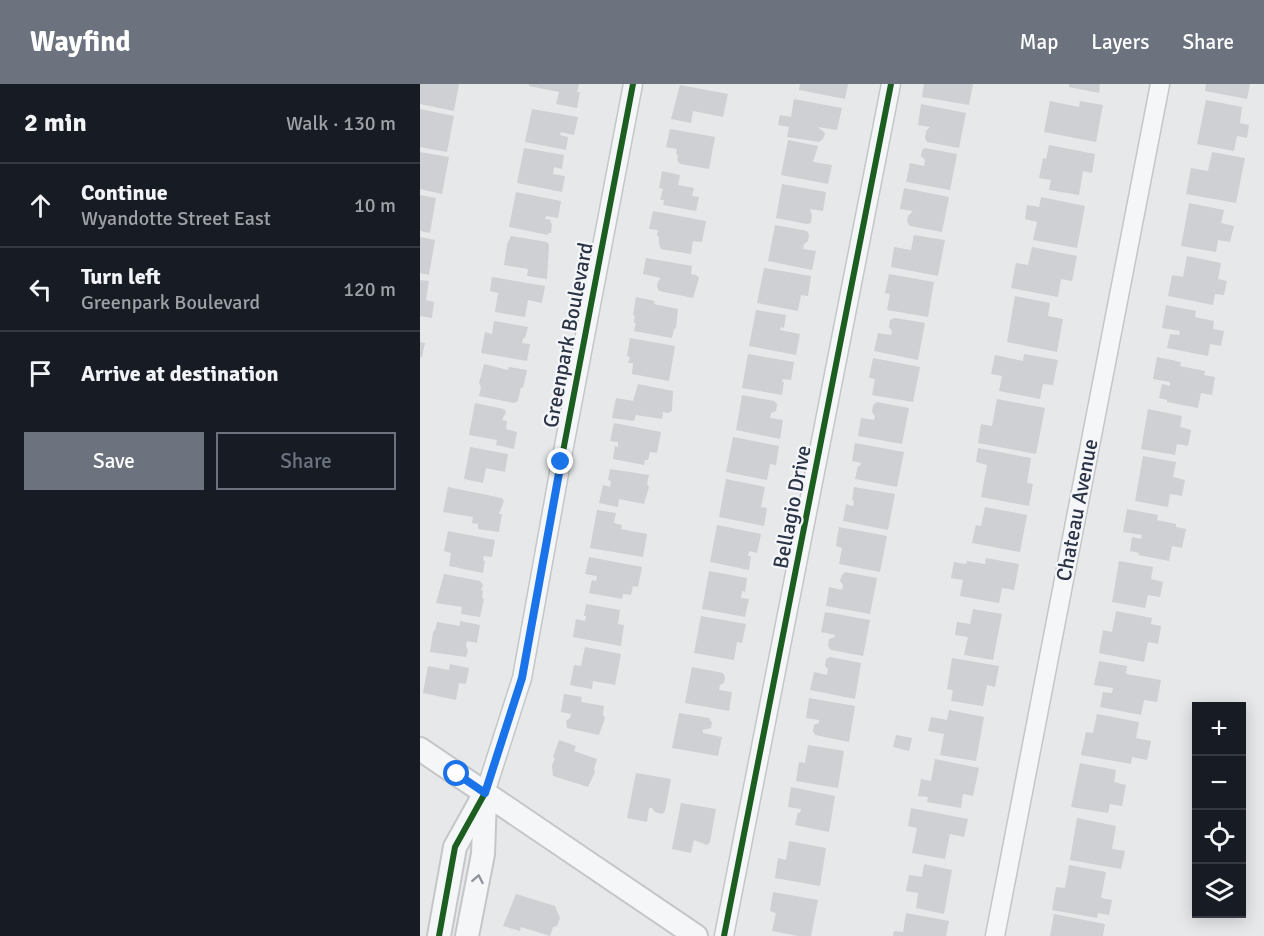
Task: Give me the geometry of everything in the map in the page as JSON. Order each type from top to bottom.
[{"type":"street","name":"Greenpark Boulevard","points":[[439,936],[455,848],[485,793],[522,678],[633,84]]},
{"type":"street","name":"Bellagio Drive","points":[[724,936],[891,84]]},
{"type":"street","name":"Chateau Avenue","points":[[995,936],[1160,84]]},
{"type":"street","points":[[420,749],[696,936]]},
{"type":"street","name":"Greenpark Boulevard","points":[[467,936],[483,854],[485,793]]},
{"type":"building","points":[[420,84],[459,84],[454,111],[420,104]]},
{"type":"building","points":[[529,84],[579,84],[577,108],[556,104],[559,92],[529,86]]},
{"type":"building","points":[[800,84],[848,84],[845,99],[799,90]]},
{"type":"building","points":[[924,84],[973,84],[969,105],[922,97]]},
{"type":"building","points":[[1069,84],[1100,84],[1099,93],[1069,87]]},
{"type":"building","points":[[1206,84],[1250,84],[1247,99],[1205,91]]},
{"type":"building","points":[[680,85],[728,94],[723,117],[693,111],[691,123],[671,119]]},
{"type":"building","points":[[794,99],[842,108],[837,130],[818,127],[825,133],[819,142],[787,137],[789,127],[778,125],[780,115],[791,117]]},
{"type":"building","points":[[1206,100],[1242,107],[1240,123],[1249,125],[1247,138],[1237,136],[1234,151],[1197,144]]},
{"type":"building","points":[[1050,101],[1079,107],[1080,101],[1103,105],[1096,142],[1044,132]]},
{"type":"building","points":[[921,104],[966,113],[959,148],[927,142],[926,131],[930,127],[918,125]]},
{"type":"building","points":[[420,109],[454,116],[447,152],[420,147]]},
{"type":"building","points":[[532,109],[578,117],[574,135],[561,132],[560,135],[568,137],[566,150],[525,142]]},
{"type":"building","points":[[670,129],[715,137],[709,169],[680,164],[677,160],[677,149],[666,147]]},
{"type":"building","points":[[788,140],[818,146],[813,162],[832,165],[828,184],[781,175]]},
{"type":"building","points":[[1049,145],[1095,154],[1092,173],[1083,171],[1079,195],[1049,190],[1051,180],[1039,178],[1043,158],[1046,159]]},
{"type":"building","points":[[524,148],[564,155],[562,169],[554,167],[553,174],[565,176],[562,192],[517,183]]},
{"type":"building","points":[[925,148],[957,154],[950,190],[906,182],[910,163],[924,166],[925,160],[921,156]]},
{"type":"building","points":[[420,152],[449,157],[442,194],[420,189]]},
{"type":"building","points":[[1212,152],[1245,158],[1236,203],[1186,194],[1191,168],[1208,171]]},
{"type":"building","points":[[662,171],[680,175],[678,185],[694,188],[692,196],[699,197],[696,211],[663,205],[664,200],[660,200],[663,189],[659,188]]},
{"type":"building","points":[[782,184],[826,192],[823,211],[810,209],[811,223],[807,224],[776,218]]},
{"type":"building","points":[[904,188],[949,197],[942,232],[910,226],[907,222],[908,216],[913,211],[900,209]]},
{"type":"building","points":[[516,192],[561,201],[558,218],[546,216],[545,219],[551,220],[551,233],[548,235],[509,227]]},
{"type":"building","points":[[420,195],[436,198],[430,233],[420,231]]},
{"type":"building","points":[[1041,197],[1085,206],[1077,248],[1033,240],[1037,222],[1025,219],[1027,205],[1039,207]]},
{"type":"building","points":[[1189,203],[1224,210],[1221,223],[1234,226],[1230,242],[1218,240],[1216,252],[1181,246]]},
{"type":"building","points":[[653,211],[706,221],[702,242],[693,241],[691,254],[661,249],[657,236],[658,230],[649,229]]},
{"type":"building","points":[[775,225],[807,231],[808,241],[804,244],[803,249],[816,251],[812,270],[768,261]]},
{"type":"building","points":[[914,235],[945,240],[938,276],[891,267],[894,247],[911,250]]},
{"type":"building","points":[[511,236],[547,242],[549,245],[547,279],[527,276],[528,269],[504,265],[507,244]]},
{"type":"building","points":[[420,237],[435,240],[429,275],[420,273]]},
{"type":"building","points":[[1032,247],[1077,256],[1072,281],[1061,279],[1058,297],[1011,288],[1016,263],[1028,265]]},
{"type":"building","points":[[1187,256],[1221,263],[1218,279],[1227,281],[1224,295],[1215,294],[1213,305],[1168,296],[1172,275],[1183,277]]},
{"type":"building","points":[[646,258],[692,266],[691,274],[699,278],[693,298],[659,291],[657,287],[661,278],[643,274]]},
{"type":"building","points":[[764,268],[811,276],[808,296],[801,295],[798,311],[757,303]]},
{"type":"building","points":[[889,274],[934,282],[928,317],[887,310],[890,294],[885,293]]},
{"type":"building","points":[[492,277],[545,286],[542,303],[528,300],[525,317],[495,312],[498,293],[490,291]]},
{"type":"building","points":[[420,280],[429,281],[426,300],[434,302],[432,318],[420,316]]},
{"type":"building","points":[[1015,296],[1050,303],[1048,316],[1063,319],[1057,352],[1007,342]]},
{"type":"building","points":[[636,297],[678,309],[676,328],[672,338],[634,331],[636,323],[634,323],[635,316],[633,315]]},
{"type":"building","points":[[1166,305],[1196,311],[1195,317],[1214,321],[1213,329],[1224,331],[1221,346],[1210,344],[1208,356],[1167,348],[1170,334],[1179,335],[1180,331],[1162,328]]},
{"type":"building","points":[[756,310],[786,315],[784,328],[781,327],[780,330],[800,334],[796,355],[749,346]]},
{"type":"building","points":[[895,318],[925,323],[918,360],[874,351],[878,333],[891,335],[890,320]]},
{"type":"building","points":[[494,321],[528,327],[522,343],[530,344],[527,361],[481,353],[485,332],[492,334]]},
{"type":"building","points":[[630,338],[675,346],[669,381],[632,374],[633,363],[628,363],[630,357],[627,356]]},
{"type":"building","points":[[420,342],[425,343],[422,357],[420,357]]},
{"type":"building","points":[[748,354],[794,362],[791,380],[783,379],[782,395],[742,388]]},
{"type":"building","points":[[1024,354],[1058,360],[1053,385],[1043,384],[1040,399],[999,391],[1002,376],[991,374],[995,355],[1023,361]]},
{"type":"building","points":[[1157,357],[1181,362],[1180,366],[1205,371],[1204,375],[1215,377],[1212,395],[1201,393],[1198,408],[1167,402],[1159,398],[1162,384],[1170,386],[1170,382],[1153,379]]},
{"type":"building","points":[[873,358],[920,367],[913,402],[872,395],[875,379],[869,378]]},
{"type":"building","points":[[484,364],[508,370],[509,367],[527,370],[518,401],[514,403],[479,396],[481,387],[479,383]]},
{"type":"building","points":[[638,384],[673,391],[672,411],[663,412],[662,419],[636,415],[634,421],[612,418],[616,398],[633,401]]},
{"type":"building","points":[[742,395],[774,401],[777,404],[776,411],[771,413],[770,418],[783,420],[780,439],[736,430]]},
{"type":"building","points":[[997,399],[1045,408],[1036,454],[978,443],[981,424],[992,426]]},
{"type":"building","points":[[877,402],[909,408],[902,444],[858,436],[861,418],[874,420],[873,405]]},
{"type":"building","points":[[475,403],[504,409],[506,412],[502,420],[507,421],[506,429],[517,432],[514,449],[496,445],[497,440],[469,435]]},
{"type":"building","points":[[1148,409],[1182,416],[1180,427],[1191,430],[1188,446],[1177,444],[1175,455],[1141,449]]},
{"type":"building","points":[[614,423],[661,432],[657,453],[650,452],[644,465],[613,459],[615,446],[618,447],[618,442],[610,441]]},
{"type":"building","points":[[733,437],[779,446],[776,465],[770,464],[767,480],[726,472]]},
{"type":"building","points":[[855,443],[904,452],[897,487],[855,479],[861,463],[852,461]]},
{"type":"building","points":[[470,447],[508,454],[505,472],[486,468],[483,483],[464,479]]},
{"type":"building","points":[[978,448],[1031,458],[1027,483],[1033,484],[1029,506],[981,497],[987,465],[976,462]]},
{"type":"building","points":[[1143,456],[1176,462],[1173,477],[1185,480],[1182,496],[1170,494],[1168,507],[1135,501]]},
{"type":"building","points":[[610,469],[649,475],[647,484],[649,487],[644,504],[619,499],[618,507],[599,503],[603,485],[610,487],[611,481],[608,480]]},
{"type":"building","points":[[726,479],[765,487],[761,507],[767,508],[764,526],[719,517]]},
{"type":"building","points":[[448,487],[502,498],[504,501],[499,514],[502,514],[499,532],[478,529],[478,524],[472,523],[473,517],[443,512]]},
{"type":"building","points":[[854,487],[895,494],[888,530],[843,521],[846,504],[853,506]]},
{"type":"building","points":[[985,507],[1027,515],[1020,552],[972,543],[976,525],[981,526]]},
{"type":"building","points":[[1127,509],[1158,515],[1157,520],[1176,524],[1176,527],[1186,529],[1182,548],[1172,546],[1169,561],[1138,555],[1139,553],[1130,551],[1132,537],[1141,539],[1142,535],[1123,532]]},
{"type":"building","points":[[597,510],[616,513],[614,523],[622,525],[621,529],[647,534],[643,557],[590,548]]},
{"type":"building","points":[[717,525],[761,534],[757,553],[749,551],[748,556],[751,556],[749,570],[710,562]]},
{"type":"building","points":[[839,527],[887,536],[880,572],[839,564],[842,548],[836,546]]},
{"type":"building","points":[[448,531],[495,540],[492,557],[484,556],[483,573],[449,566],[451,553],[444,551]]},
{"type":"building","points":[[589,557],[642,567],[638,587],[633,586],[631,595],[623,594],[622,599],[589,593],[592,580],[596,581],[597,576],[585,574]]},
{"type":"building","points":[[986,558],[1019,564],[1014,590],[1002,588],[999,603],[960,596],[963,580],[951,578],[954,562],[966,564],[967,561],[985,564]]},
{"type":"building","points":[[1119,561],[1153,567],[1151,579],[1163,582],[1160,597],[1148,595],[1145,608],[1112,602]]},
{"type":"building","points":[[709,571],[747,578],[745,592],[742,591],[741,598],[749,599],[745,617],[702,609]]},
{"type":"building","points":[[845,572],[877,578],[870,614],[826,606],[829,587],[842,590],[843,585],[840,581]]},
{"type":"building","points":[[444,574],[480,581],[483,585],[481,590],[484,599],[480,617],[461,614],[462,607],[436,603]]},
{"type":"building","points":[[586,604],[620,610],[618,624],[624,625],[621,646],[573,637],[576,619],[585,621]]},
{"type":"building","points":[[973,609],[1002,614],[993,660],[964,655],[968,637],[955,635],[957,622],[970,624]]},
{"type":"building","points":[[1116,611],[1152,618],[1151,624],[1161,626],[1158,644],[1148,642],[1144,662],[1099,653],[1103,630],[1112,632]]},
{"type":"building","points":[[825,612],[870,620],[863,656],[831,650],[828,646],[829,639],[835,635],[821,632]]},
{"type":"building","points":[[701,616],[746,624],[742,643],[737,642],[734,660],[694,653]]},
{"type":"building","points":[[460,621],[480,625],[477,643],[467,641],[466,657],[430,652],[437,622],[460,626]]},
{"type":"building","points":[[585,647],[621,654],[615,685],[593,681],[592,689],[570,685],[574,665],[581,666]]},
{"type":"building","points":[[830,657],[861,663],[855,699],[810,690],[814,672],[827,675],[826,659]]},
{"type":"building","points":[[952,658],[999,666],[995,687],[987,685],[983,706],[951,701],[953,690],[947,689]]},
{"type":"building","points":[[1099,661],[1127,666],[1126,674],[1161,680],[1157,702],[1144,700],[1141,715],[1100,707],[1103,692],[1112,693],[1113,688],[1094,685]]},
{"type":"building","points":[[450,664],[469,668],[466,684],[459,683],[456,700],[423,693],[428,666],[449,670]]},
{"type":"building","points":[[692,667],[723,673],[724,683],[720,685],[719,690],[732,692],[729,711],[685,703]]},
{"type":"building","points":[[564,694],[582,697],[581,702],[604,706],[605,718],[599,735],[567,728],[566,721],[571,714],[561,712]]},
{"type":"building","points":[[809,698],[855,706],[849,742],[815,735],[814,725],[819,723],[819,720],[806,718]]},
{"type":"building","points":[[949,710],[984,717],[976,761],[940,755],[944,734],[928,731],[931,717],[947,720]]},
{"type":"building","points":[[679,713],[709,718],[712,723],[711,728],[703,730],[703,733],[722,737],[718,756],[672,748]]},
{"type":"building","points":[[1097,714],[1139,722],[1136,738],[1151,741],[1147,760],[1132,757],[1131,764],[1081,755],[1086,732],[1093,733]]},
{"type":"building","points":[[896,735],[912,738],[909,751],[893,747]]},
{"type":"building","points":[[559,740],[576,746],[574,751],[597,759],[595,772],[588,787],[553,776],[552,766],[555,758],[553,757]]},
{"type":"building","points":[[808,745],[844,751],[838,788],[796,781],[799,762],[805,763]]},
{"type":"building","points":[[935,759],[979,768],[973,796],[963,794],[961,808],[927,802],[928,797],[918,796],[921,779],[931,781]]},
{"type":"building","points":[[1080,763],[1116,770],[1114,782],[1126,785],[1122,806],[1110,804],[1108,813],[1071,807]]},
{"type":"building","points":[[636,773],[671,779],[665,811],[662,814],[649,808],[647,822],[627,818]]},
{"type":"building","points":[[791,787],[835,796],[829,832],[795,825],[801,809],[788,807]]},
{"type":"building","points":[[681,803],[716,809],[710,842],[707,845],[694,840],[691,853],[672,849]]},
{"type":"building","points":[[911,808],[968,819],[964,837],[950,834],[945,859],[912,853],[917,828],[908,826]]},
{"type":"building","points":[[1077,818],[1116,826],[1112,849],[1125,851],[1121,869],[1070,860]]},
{"type":"building","points":[[789,841],[826,848],[820,886],[775,878],[778,858],[786,860]]},
{"type":"building","points":[[924,864],[952,870],[944,914],[916,908],[918,893],[906,891],[909,875],[922,877]]},
{"type":"building","points":[[1069,865],[1106,872],[1101,898],[1112,900],[1109,915],[1098,913],[1097,918],[1052,910],[1056,887],[1065,888]]},
{"type":"building","points":[[773,892],[818,900],[811,936],[772,931],[776,913],[770,911]]},
{"type":"building","points":[[516,894],[555,906],[560,918],[550,936],[521,927],[520,931],[503,926]]},
{"type":"building","points":[[906,913],[949,921],[946,936],[893,936],[894,931],[903,932]]},
{"type":"building","points":[[1054,914],[1105,924],[1103,936],[1050,936]]},
{"type":"cycle path","points":[[439,936],[455,847],[485,793],[522,678],[633,84]]},
{"type":"cycle path","points":[[724,936],[891,84]]},
{"type":"route","points":[[457,774],[485,793],[522,678],[561,462]]}]
